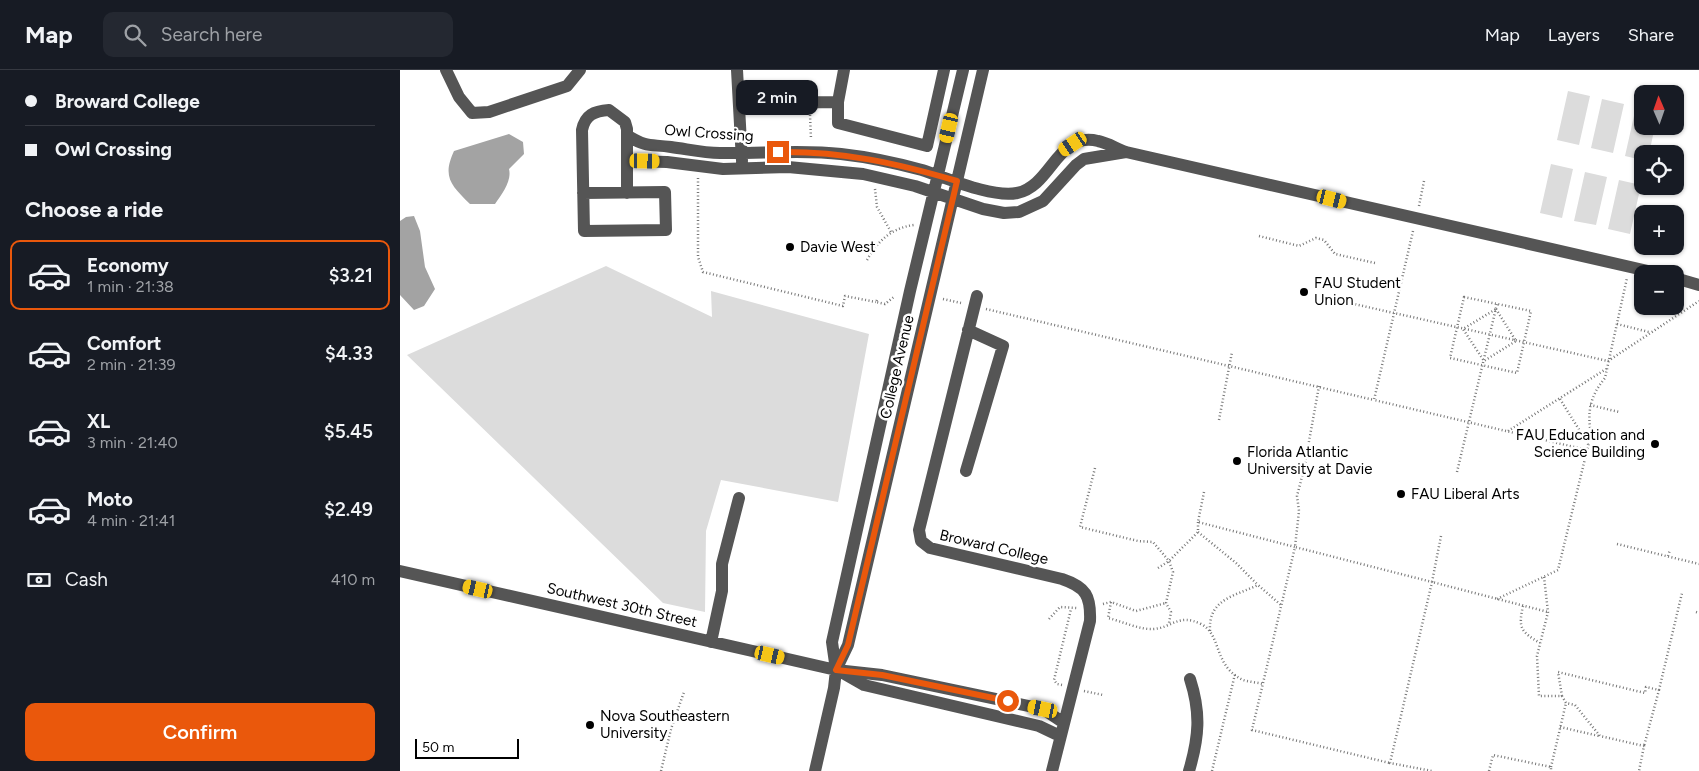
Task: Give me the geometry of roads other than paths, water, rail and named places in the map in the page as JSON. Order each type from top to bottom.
[{"type":"street","points":[[446,70],[460,97],[472,113],[489,112],[567,86],[580,70]]},
{"type":"street","points":[[737,70],[742,169]]},
{"type":"street","points":[[844,70],[838,102],[838,123],[927,146],[944,70]]},
{"type":"street","name":"College Avenue","points":[[815,771],[834,688],[836,670],[832,642],[933,192],[963,70]]},
{"type":"street","name":"College Avenue","points":[[836,670],[848,645],[983,70]]},
{"type":"street","points":[[739,103],[838,102]]},
{"type":"street","points":[[583,193],[627,193],[665,192],[666,230],[584,231],[583,193],[582,130],[584,122],[591,114],[609,110],[625,122],[628,136],[627,193]]},
{"type":"street","name":"Owl Crossing","points":[[628,136],[644,146],[669,146],[705,152],[837,153],[871,158],[1001,193],[1015,193],[1028,190],[1038,183],[1064,150],[1084,139],[1099,141],[1126,152]]},
{"type":"street","points":[[1126,152],[1634,268]]},
{"type":"street","name":"Owl Crossing","points":[[627,161],[667,162],[709,168],[788,167],[836,171],[886,179],[983,209],[1019,212],[1044,201],[1084,159],[1126,152]]},
{"type":"street","points":[[1684,281],[1699,285]]},
{"type":"street","name":"Broward College","points":[[976,301],[920,530],[921,541],[930,548],[1077,584],[1085,592],[1090,606],[1090,621],[1052,771]]},
{"type":"street","points":[[966,471],[1002,346],[968,330]]},
{"type":"street","points":[[711,642],[722,591],[722,564],[739,498]]},
{"type":"street","name":"Southwest 30th Street","points":[[400,572],[836,670]]},
{"type":"street","points":[[836,670],[882,675],[1043,709],[1062,729]]},
{"type":"street","points":[[1189,771],[1197,745],[1198,718],[1197,699],[1190,679]]},
{"type":"place","name":"Davie West","points":[[790,247]]},
{"type":"place","name":"FAU Student Union","points":[[1304,292]]},
{"type":"place","name":"FAU Education and Science Building","points":[[1655,444]]},
{"type":"place","name":"Florida Atlantic University at Davie","points":[[1237,461]]},
{"type":"place","name":"FAU Liberal Arts","points":[[1401,494]]},
{"type":"place","name":"Nova Southeastern University","points":[[590,725]]}]
